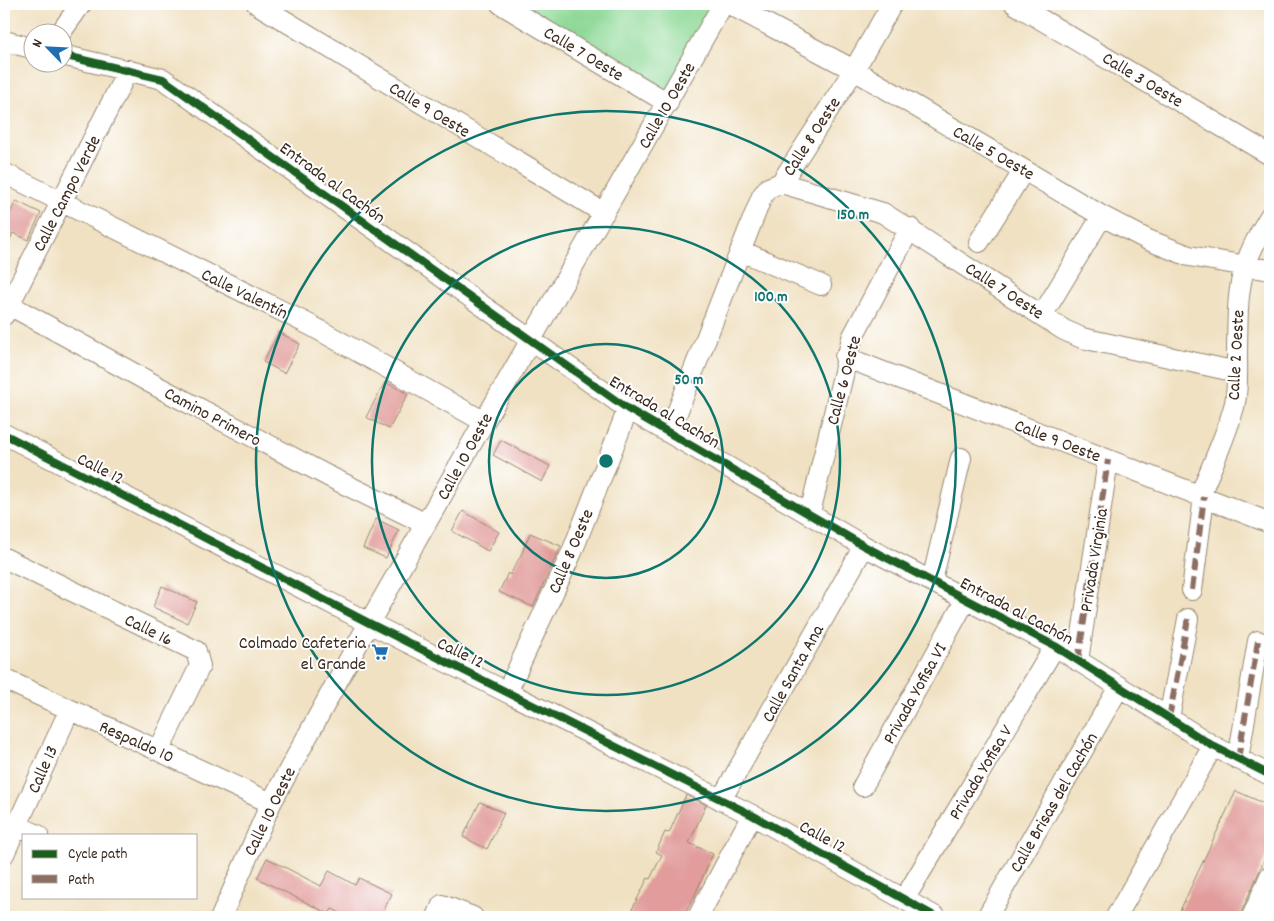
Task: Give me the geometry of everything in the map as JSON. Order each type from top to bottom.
[{"type":"street","points":[[68,22],[81,4]]},
{"type":"street","name":"Calle 9 Oeste","points":[[257,4],[604,213]]},
{"type":"street","name":"Calle 7 Oeste","points":[[501,4],[668,103]]},
{"type":"street","name":"Calle 10 Oeste","points":[[221,917],[271,803],[369,623],[723,4]]},
{"type":"street","name":"Calle 5 Oeste","points":[[729,4],[854,70],[1102,216],[1168,250],[1189,256],[1270,270]]},
{"type":"street","name":"Calle 8 Oeste","points":[[670,434],[762,196],[768,188],[781,183],[854,70],[892,4]]},
{"type":"street","name":"Calle 3 Oeste","points":[[1015,4],[1270,155]]},
{"type":"street","points":[[4,41],[22,46]]},
{"type":"street","name":"Entrada al Cachón","points":[[72,57],[163,79],[529,341],[628,409],[864,546],[1055,646],[1213,746],[1270,775]]},
{"type":"street","name":"Calle Campo Verde","points":[[6,307],[128,70]]},
{"type":"street","points":[[979,242],[1024,170]]},
{"type":"street","name":"Calle Valentín","points":[[4,173],[61,203],[310,325],[483,421]]},
{"type":"street","name":"Calle 7 Oeste","points":[[781,183],[883,213],[910,228],[1043,314],[1064,330],[1082,338],[1237,372]]},
{"type":"street","points":[[1043,314],[1102,216]]},
{"type":"street","name":"Calle 2 Oeste","points":[[1192,590],[1202,496],[1224,438],[1235,401],[1238,290],[1244,266],[1253,243],[1270,216]]},
{"type":"street","name":"Calle 6 Oeste","points":[[810,513],[845,357],[852,338],[910,228]]},
{"type":"street","points":[[741,251],[821,285]]},
{"type":"street","name":"Camino Primero","points":[[6,307],[328,476],[426,524]]},
{"type":"street","name":"Calle 9 Oeste","points":[[845,357],[1270,523]]},
{"type":"street","name":"Calle 8 Oeste","points":[[507,692],[572,552],[628,409]]},
{"type":"street","name":"Calle 12","points":[[4,434],[369,623],[752,815],[905,898],[936,917]]},
{"type":"street","points":[[932,582],[961,458]]},
{"type":"street","name":"Privada Virginia","points":[[1078,661],[1108,460]]},
{"type":"street","name":"Calle Santa Ana","points":[[721,800],[864,546]]},
{"type":"street","name":"Calle 16","points":[[4,558],[196,651],[200,666],[159,750]]},
{"type":"street","name":"Privada Yofisa VI","points":[[863,786],[966,599]]},
{"type":"street","points":[[1169,718],[1188,619]]},
{"type":"street","points":[[1238,759],[1258,641]]},
{"type":"street","name":"Privada Yofisa V","points":[[905,898],[1055,646]]},
{"type":"street","name":"Respaldo 10","points":[[4,679],[69,711],[159,750],[271,803]]},
{"type":"street","name":"Calle Brisas del Cachón","points":[[987,917],[1119,687]]},
{"type":"street","name":"Calle 13","points":[[4,854],[69,711]]},
{"type":"street","points":[[1116,917],[1213,746]]},
{"type":"street","points":[[698,917],[752,815]]},
{"type":"street","points":[[16,826],[36,834]]},
{"type":"street","points":[[1252,917],[1270,876]]},
{"type":"street","points":[[440,911],[472,917]]},
{"type":"green space","points":[[515,4],[717,4],[666,93]]},
{"type":"building","points":[[16,201],[41,213],[28,240],[13,233],[4,252],[4,225]]},
{"type":"building","points":[[279,332],[300,344],[284,373],[263,362]]},
{"type":"building","points":[[385,382],[408,394],[389,429],[366,417]]},
{"type":"building","points":[[501,440],[550,466],[542,482],[493,455]]},
{"type":"building","points":[[463,511],[499,532],[488,551],[452,531]]},
{"type":"building","points":[[376,519],[399,530],[386,558],[363,548]]},
{"type":"building","points":[[530,533],[561,546],[533,607],[499,592],[508,573],[510,575],[521,555]]},
{"type":"building","points":[[162,586],[197,602],[187,623],[153,607]]},
{"type":"building","points":[[1236,791],[1270,806],[1270,847],[1239,917],[1177,917]]},
{"type":"building","points":[[686,795],[706,805],[689,843],[713,854],[694,897],[683,917],[628,917],[662,855],[656,852],[665,832],[669,833]]},
{"type":"building","points":[[480,802],[504,813],[487,849],[463,837]]},
{"type":"building","points":[[267,858],[321,886],[329,871],[355,885],[359,878],[392,894],[380,917],[349,917],[332,909],[329,914],[257,878]]},
{"type":"marked path","points":[[1078,661],[1108,460]]},
{"type":"marked path","points":[[1192,590],[1204,497]]},
{"type":"marked path","points":[[1169,718],[1188,619]]},
{"type":"marked path","points":[[1238,759],[1258,641]]},
{"type":"cycle path","points":[[72,57],[163,79],[628,409],[864,546],[1055,646],[1213,746],[1270,775]]},
{"type":"cycle path","points":[[4,434],[369,623],[752,815],[936,917]]},
{"type":"place","name":"Colmado Cafeteria el Grande","points":[[380,652]]}]
